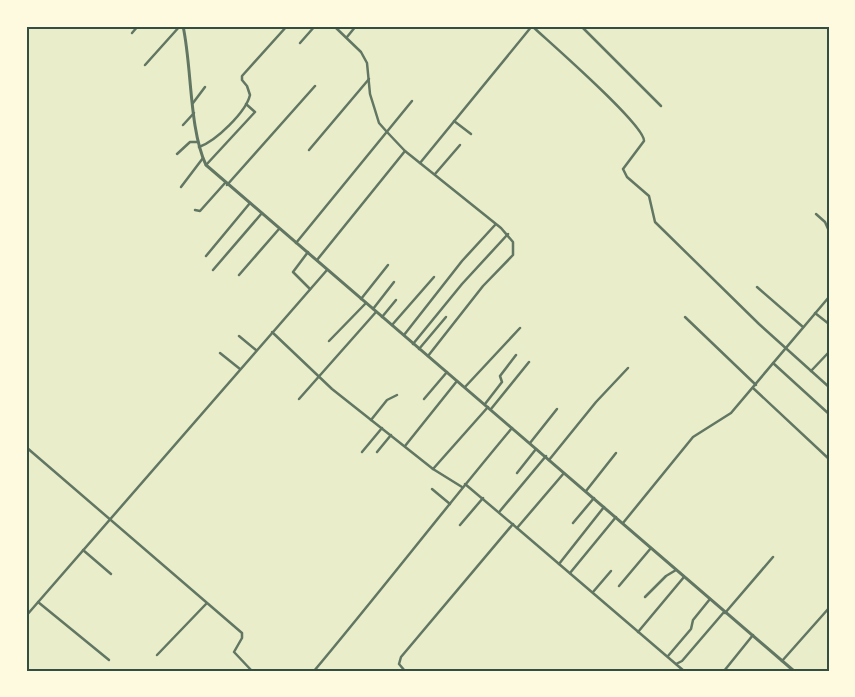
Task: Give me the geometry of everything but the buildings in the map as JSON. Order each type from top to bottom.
[{"type":"street","points":[[132,33],[138,26]]},
{"type":"street","points":[[145,64],[182,26]]},
{"type":"street","points":[[182,26],[189,51],[198,142],[206,165],[794,671]]},
{"type":"street","points":[[199,146],[208,143],[222,131],[246,104],[250,95],[242,80],[242,76],[287,26]]},
{"type":"street","points":[[300,43],[315,26]]},
{"type":"street","points":[[334,26],[347,37],[367,63],[370,94],[379,123],[405,151],[508,234],[513,242],[512,255],[483,286],[428,356]]},
{"type":"street","points":[[347,37],[356,26]]},
{"type":"street","points":[[420,162],[532,26],[622,110],[642,133],[644,141],[623,168],[627,177],[649,196],[655,222],[829,387]]},
{"type":"street","points":[[581,26],[661,106]]},
{"type":"street","points":[[309,150],[370,79]]},
{"type":"street","points":[[195,210],[200,211],[205,207],[315,86]]},
{"type":"street","points":[[193,103],[205,87]]},
{"type":"street","points":[[296,243],[412,101]]},
{"type":"street","points":[[206,165],[238,133],[255,112],[246,104]]},
{"type":"street","points":[[183,125],[194,113]]},
{"type":"street","points":[[454,121],[471,134]]},
{"type":"street","points":[[177,154],[190,142],[198,142]]},
{"type":"street","points":[[435,174],[460,145]]},
{"type":"street","points":[[317,260],[405,151]]},
{"type":"street","points":[[181,187],[203,158]]},
{"type":"street","points":[[206,256],[250,203]]},
{"type":"street","points":[[213,270],[262,213]]},
{"type":"street","points":[[816,214],[825,222],[829,231]]},
{"type":"street","points":[[404,335],[462,261],[495,225]]},
{"type":"street","points":[[239,275],[279,229]]},
{"type":"street","points":[[413,344],[462,284],[508,234]]},
{"type":"street","points":[[308,252],[293,272],[310,289]]},
{"type":"street","points":[[361,299],[388,265]]},
{"type":"street","points":[[26,616],[327,270]]},
{"type":"street","points":[[392,325],[434,277]]},
{"type":"street","points":[[299,399],[375,310],[394,282]]},
{"type":"street","points":[[757,287],[803,327]]},
{"type":"street","points":[[623,523],[693,438],[726,417],[756,385],[829,297]]},
{"type":"street","points":[[382,317],[396,300]]},
{"type":"street","points":[[329,341],[366,302]]},
{"type":"street","points":[[815,313],[829,324]]},
{"type":"street","points":[[685,317],[756,385]]},
{"type":"street","points":[[419,349],[446,318]]},
{"type":"street","points":[[465,387],[520,328]]},
{"type":"street","points":[[272,332],[319,376],[371,420],[433,469],[462,487]]},
{"type":"street","points":[[239,336],[256,350]]},
{"type":"street","points":[[811,371],[829,352]]},
{"type":"street","points":[[220,353],[240,369]]},
{"type":"street","points":[[488,407],[502,382],[500,376],[516,355]]},
{"type":"street","points":[[433,469],[528,362]]},
{"type":"street","points":[[773,363],[829,414]]},
{"type":"street","points":[[550,460],[596,402],[628,368]]},
{"type":"street","points":[[424,399],[447,372]]},
{"type":"street","points":[[405,446],[457,381]]},
{"type":"street","points":[[753,388],[829,459]]},
{"type":"street","points":[[371,420],[387,400],[398,395]]},
{"type":"street","points":[[530,443],[557,409]]},
{"type":"street","points":[[362,452],[382,428]]},
{"type":"street","points":[[314,671],[381,592],[462,487],[512,428]]},
{"type":"street","points":[[377,452],[391,435]]},
{"type":"street","points":[[26,447],[206,604],[242,633],[242,638],[234,652],[252,671]]},
{"type":"street","points":[[517,472],[536,449]]},
{"type":"street","points":[[586,492],[616,453]]},
{"type":"street","points":[[500,512],[546,456]]},
{"type":"street","points":[[517,528],[564,473]]},
{"type":"street","points":[[465,484],[684,671]]},
{"type":"street","points":[[432,489],[450,504]]},
{"type":"street","points":[[460,525],[482,498]]},
{"type":"street","points":[[573,523],[594,498]]},
{"type":"street","points":[[560,564],[604,507]]},
{"type":"street","points":[[570,573],[616,517]]},
{"type":"street","points":[[405,671],[399,664],[401,657],[513,524]]},
{"type":"street","points":[[619,586],[651,548]]},
{"type":"street","points":[[83,550],[111,574]]},
{"type":"street","points":[[676,664],[682,661],[773,557]]},
{"type":"street","points":[[645,597],[666,576],[676,570]]},
{"type":"street","points":[[593,592],[611,571]]},
{"type":"street","points":[[638,632],[684,577]]},
{"type":"street","points":[[668,656],[690,629],[693,620],[710,599]]},
{"type":"street","points":[[38,602],[110,660]]},
{"type":"street","points":[[156,655],[206,604]]},
{"type":"street","points":[[782,661],[829,608]]},
{"type":"street","points":[[724,671],[753,635]]}]
